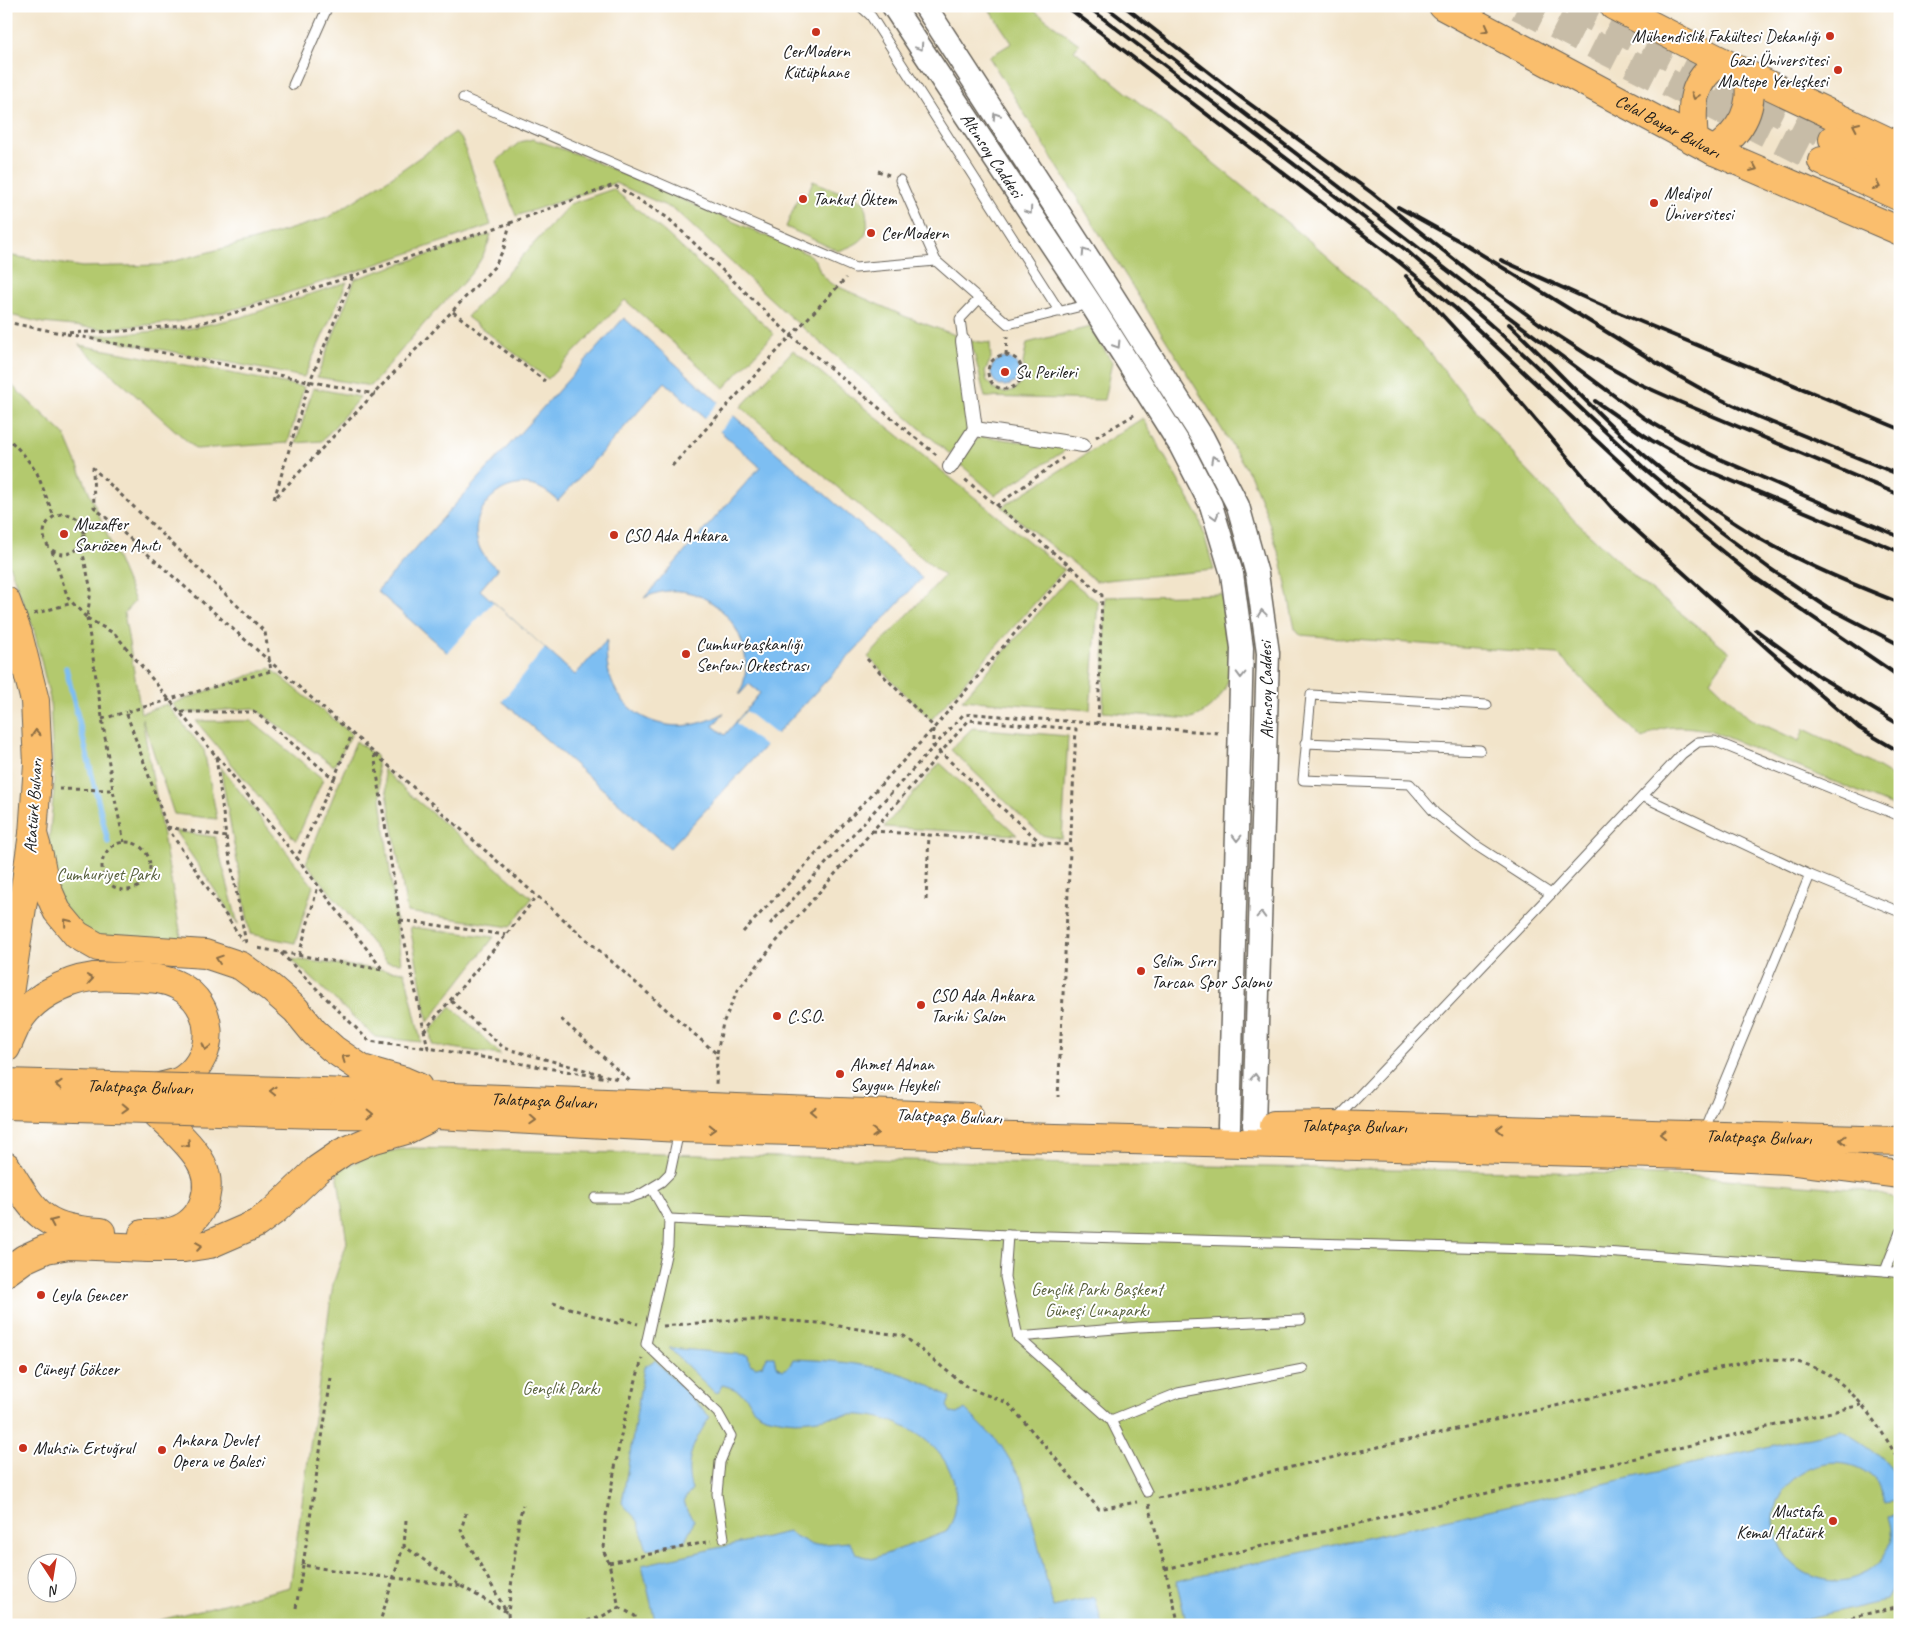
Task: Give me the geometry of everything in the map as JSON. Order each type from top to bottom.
[{"type":"main road","name":"Celal Bayar Bulvarı","points":[[1442,6],[1704,146],[1900,231]]},
{"type":"main road","points":[[1614,6],[1748,75],[1900,147]]},
{"type":"main road","points":[[1722,62],[1712,68],[1701,81],[1694,97],[1692,112],[1704,146],[1730,140],[1740,127],[1748,105],[1751,88],[1748,75]]},
{"type":"main road","points":[[1900,170],[1828,150],[1900,197]]},
{"type":"main road","name":"Atatürk Bulvarı","points":[[6,1014],[33,834],[38,764],[34,701],[18,634],[10,610]]},
{"type":"main road","points":[[6,1272],[24,1259],[46,1249],[70,1245],[184,1248],[210,1244],[256,1224],[275,1210],[318,1169],[342,1152],[371,1140],[406,1130],[437,1106],[404,1081],[362,1069],[333,1049],[314,1032],[296,1010],[271,988],[241,966],[205,954],[98,947],[77,935],[57,911],[44,881],[33,834]]},
{"type":"main road","points":[[6,1048],[18,1022],[44,994],[77,981],[92,978],[164,980],[181,987],[202,1008],[208,1024],[208,1043],[201,1060],[184,1080],[154,1099],[201,1161],[206,1177],[207,1195],[202,1209],[191,1222],[174,1231],[155,1234],[75,1231],[48,1221],[34,1211],[6,1166]]},
{"type":"main road","name":"Talatpaşa Bulvarı","points":[[6,1083],[154,1099]]},
{"type":"main road","name":"Talatpaşa Bulvarı","points":[[6,1105],[154,1099],[437,1106],[716,1107],[1241,1126],[1331,1125],[1703,1135],[1897,1143]]},
{"type":"main road","name":"Talatpaşa Bulvarı","points":[[437,1106],[680,1128],[1693,1155],[1788,1160],[1896,1174]]},
{"type":"street","name":"Altınsoy Caddesi","points":[[893,6],[1091,304],[1180,445],[1211,505],[1232,574],[1240,638],[1241,1126]]},
{"type":"street","name":"Altınsoy Caddesi","points":[[925,6],[1112,293],[1203,438],[1238,506],[1257,574],[1268,653],[1241,1126]]},
{"type":"street","points":[[1091,304],[1112,293]]},
{"type":"street","points":[[950,467],[975,428],[963,341]]},
{"type":"street","points":[[975,428],[1083,445]]},
{"type":"lane","points":[[293,85],[328,6]]},
{"type":"lane","points":[[860,6],[871,16],[1060,312]]},
{"type":"lane","points":[[463,98],[855,268],[936,261]]},
{"type":"lane","points":[[900,180],[936,261],[1008,324],[1091,304]]},
{"type":"lane","points":[[963,341],[960,319],[978,298]]},
{"type":"lane","points":[[1487,705],[1311,694],[1303,780],[1410,784],[1435,813],[1474,844],[1551,894]]},
{"type":"lane","points":[[1331,1125],[1644,796],[1698,742],[1714,741],[1900,816]]},
{"type":"lane","points":[[1305,743],[1480,750]]},
{"type":"lane","points":[[1644,796],[1810,874],[1900,912]]},
{"type":"lane","points":[[1703,1135],[1810,874]]},
{"type":"lane","points":[[595,1198],[629,1198],[652,1189],[670,1173],[680,1128]]},
{"type":"lane","points":[[652,1189],[669,1219],[668,1246],[646,1344],[718,1413],[731,1436],[720,1462],[717,1494],[724,1538]]},
{"type":"lane","points":[[669,1219],[1008,1235],[1574,1250],[1900,1273]]},
{"type":"lane","points":[[1885,1271],[1900,1232]]},
{"type":"lane","points":[[1008,1235],[1005,1277],[1018,1337],[1111,1420],[1148,1496]]},
{"type":"lane","points":[[1018,1337],[1139,1327],[1301,1320]]},
{"type":"lane","points":[[1111,1420],[1178,1393],[1303,1369]]},
{"type":"path","points":[[61,332],[124,331],[200,324],[353,276],[510,223],[614,185],[668,218],[791,336],[1071,567],[1102,595],[1098,724]]},
{"type":"path","points":[[353,276],[310,381],[274,500],[495,266],[504,248],[510,223]]},
{"type":"path","points":[[672,466],[855,268]]},
{"type":"path","points":[[453,312],[545,381]]},
{"type":"path","points":[[6,322],[376,394]]},
{"type":"path","points":[[1006,355],[1015,358],[1021,365],[1022,374],[1020,382],[1013,388],[1004,390],[996,387],[990,380],[988,371],[991,363],[998,357],[1006,355]]},
{"type":"path","points":[[6,436],[31,464],[54,517]]},
{"type":"path","points":[[102,718],[271,671],[271,662],[265,632],[93,468],[94,507],[271,662],[352,734],[717,1054]]},
{"type":"path","points":[[124,842],[113,790],[87,618],[91,590],[81,545],[84,533],[80,522],[70,515],[62,514],[54,517],[46,525],[44,533],[45,541],[52,551],[68,598],[87,618],[115,634],[216,756],[383,970],[255,948]]},
{"type":"path","points":[[52,551],[68,554],[75,551],[81,545]]},
{"type":"path","points":[[743,932],[934,728],[1071,567]]},
{"type":"path","points":[[10,610],[72,603]]},
{"type":"path","points":[[867,659],[934,728],[933,746],[1041,842]]},
{"type":"path","points":[[126,712],[167,827],[246,946],[226,837],[216,756]]},
{"type":"path","points":[[180,712],[255,712],[334,779]]},
{"type":"path","points":[[770,924],[962,715],[976,714],[1240,735]]},
{"type":"path","points":[[716,1107],[717,1054],[723,1022],[738,990],[775,943],[969,720],[1076,729],[1058,1097]]},
{"type":"path","points":[[297,858],[334,779],[352,734]]},
{"type":"path","points":[[374,753],[400,920],[428,1048]]},
{"type":"path","points":[[36,789],[113,790]]},
{"type":"path","points":[[167,827],[226,837]]},
{"type":"path","points":[[872,831],[1071,845]]},
{"type":"path","points":[[926,900],[929,835]]},
{"type":"path","points":[[124,842],[133,843],[142,848],[148,855],[150,865],[149,874],[144,883],[126,890],[116,888],[108,882],[103,874],[102,864],[107,851],[114,845],[124,842]]},
{"type":"path","points":[[299,955],[318,885]]},
{"type":"path","points":[[424,1031],[506,936],[537,896]]},
{"type":"path","points":[[400,920],[506,936]]},
{"type":"path","points":[[280,952],[369,1041],[428,1048],[631,1082]]},
{"type":"path","points":[[451,1001],[504,1048],[631,1082]]},
{"type":"path","points":[[561,1019],[631,1082]]},
{"type":"path","points":[[553,1303],[617,1323],[623,1319],[650,1327],[706,1321],[776,1320],[819,1322],[904,1336],[968,1388],[1008,1403],[1099,1509],[1148,1496],[1754,1360],[1784,1359],[1814,1367],[1840,1383],[1862,1405],[1890,1443],[1900,1463]]},
{"type":"path","points":[[618,1607],[609,1563],[604,1552],[605,1521],[623,1425],[646,1344]]},
{"type":"path","points":[[296,1608],[331,1378]]},
{"type":"path","points":[[1165,1569],[1862,1405]]},
{"type":"path","points":[[1148,1496],[1179,1625]]},
{"type":"path","points":[[509,1625],[508,1613],[519,1519],[523,1504]]},
{"type":"path","points":[[466,1513],[461,1530],[508,1613]]},
{"type":"path","points":[[379,1625],[404,1546],[406,1520]]},
{"type":"path","points":[[609,1563],[724,1538]]},
{"type":"path","points":[[404,1546],[461,1586],[508,1613]]},
{"type":"path","points":[[302,1565],[461,1586]]},
{"type":"path","points":[[1820,1625],[1900,1606]]},
{"type":"path","points":[[572,1625],[601,1617],[618,1607]]},
{"type":"path","points":[[618,1607],[636,1616],[637,1625]]},
{"type":"green space","points":[[987,6],[1028,6],[1079,44],[1074,50],[1316,246],[1381,304],[1426,349],[1522,465],[1575,521],[1640,581],[1730,652],[1710,680],[1749,718],[1799,741],[1804,729],[1852,752],[1900,781],[1900,809],[1709,730],[1683,727],[1667,728],[1659,730],[1643,739],[1557,654],[1300,635],[1295,629],[1282,564],[1265,510],[1251,476],[989,57],[1012,43]]},
{"type":"green space","points":[[454,133],[462,140],[491,225],[351,273],[239,308],[177,322],[104,329],[43,323],[6,314],[6,255],[82,267],[160,265],[258,239],[327,218],[390,178]]},
{"type":"green space","points":[[533,139],[582,156],[808,254],[816,261],[820,272],[830,283],[904,316],[955,335],[971,426],[950,454],[788,315],[675,210],[615,183],[516,216],[496,161],[520,142]]},
{"type":"green space","points":[[813,181],[864,202],[867,229],[862,240],[838,251],[786,227],[801,191],[807,194]]},
{"type":"green space","points":[[613,189],[667,234],[774,334],[724,388],[625,300],[548,379],[467,317],[570,204]]},
{"type":"green space","points":[[491,234],[481,259],[467,279],[440,306],[371,386],[317,377],[355,279]]},
{"type":"green space","points":[[347,282],[304,377],[91,336],[187,329],[242,317]]},
{"type":"green space","points":[[1090,327],[1112,362],[1104,400],[985,397],[971,341],[990,343],[991,359],[985,371],[987,381],[994,389],[1004,393],[1014,390],[1022,383],[1026,374],[1023,363],[1027,343]]},
{"type":"green space","points":[[79,345],[304,387],[288,443],[196,449]]},
{"type":"green space","points":[[793,350],[1064,570],[931,720],[868,657],[944,576],[741,407]]},
{"type":"green space","name":"Cumhuriyet Parkı","points":[[6,380],[65,435],[135,601],[124,613],[141,713],[167,704],[204,750],[217,819],[174,814],[142,718],[184,953],[98,947],[45,884],[54,789],[50,699],[34,630],[6,557]]},
{"type":"green space","points":[[313,388],[360,397],[322,441],[296,443]]},
{"type":"green space","points":[[1143,418],[1199,517],[1214,570],[1096,581],[1002,507]]},
{"type":"green space","points":[[979,436],[1069,448],[995,495],[959,463]]},
{"type":"green space","points":[[1068,579],[1098,602],[1090,710],[962,700]]},
{"type":"green space","points":[[1222,594],[1229,630],[1231,665],[1228,681],[1221,695],[1209,708],[1192,719],[1103,712],[1105,597]]},
{"type":"green space","points":[[270,668],[352,734],[334,766],[254,708],[180,713],[172,704]]},
{"type":"green space","points":[[196,721],[251,721],[323,779],[296,841]]},
{"type":"green space","points":[[972,728],[1068,736],[1062,839],[1041,835],[951,750]]},
{"type":"green space","points":[[356,741],[376,756],[401,963],[387,962],[306,863]]},
{"type":"green space","points":[[940,763],[1017,835],[884,827]]},
{"type":"green space","points":[[220,766],[313,886],[295,943],[250,934]]},
{"type":"green space","points":[[383,769],[407,792],[532,898],[510,927],[407,912]]},
{"type":"green space","points":[[175,831],[215,837],[238,924]]},
{"type":"green space","points":[[410,927],[494,937],[428,1022]]},
{"type":"green space","points":[[291,959],[405,972],[421,1042],[375,1037]]},
{"type":"green space","points":[[451,1006],[501,1055],[432,1045],[430,1031]]},
{"type":"green space","name":"Gençlik Parkı","points":[[411,1148],[1687,1176],[1866,1190],[1900,1200],[1900,1625],[141,1625],[290,1587],[333,1284],[347,1243],[337,1171],[373,1156]]},
{"type":"water","points":[[624,318],[734,416],[922,578],[670,848],[377,591]],"holes":[[[665,382],[760,467],[644,598],[666,591],[688,592],[708,600],[724,614],[737,631],[744,651],[745,673],[739,695],[749,684],[760,693],[725,735],[713,726],[724,713],[702,722],[680,726],[659,723],[640,716],[625,703],[614,686],[607,665],[607,640],[575,675],[480,590],[498,569],[482,553],[476,535],[479,517],[488,501],[502,490],[520,485],[539,488],[558,501]]]},
{"type":"water","name":"Su Perileri","points":[[1005,358],[1015,362],[1019,372],[1015,382],[1005,386],[995,382],[991,372],[995,362]]},
{"type":"water","points":[[669,1348],[748,1355],[750,1364],[756,1367],[763,1365],[767,1357],[774,1357],[776,1366],[782,1370],[789,1367],[793,1359],[834,1361],[895,1372],[933,1387],[950,1398],[947,1406],[951,1413],[958,1414],[965,1409],[1000,1444],[1023,1481],[1053,1607],[1095,1597],[1102,1625],[656,1625],[642,1565],[788,1532],[812,1545],[849,1542],[857,1554],[872,1559],[946,1532],[953,1517],[956,1494],[952,1476],[943,1459],[931,1445],[916,1433],[898,1424],[860,1415],[794,1421],[766,1416],[755,1410],[746,1396],[733,1388],[722,1385],[719,1392],[715,1393]]},
{"type":"water","points":[[655,1360],[710,1417],[699,1434],[690,1460],[689,1470],[692,1490],[684,1500],[687,1511],[694,1520],[686,1541],[647,1550],[638,1521],[622,1503],[644,1367]]},
{"type":"water","points":[[1841,1430],[1873,1451],[1894,1472],[1899,1482],[1900,1500],[1886,1503],[1874,1479],[1855,1467],[1838,1463],[1821,1465],[1805,1472],[1791,1482],[1780,1495],[1775,1512],[1775,1530],[1781,1548],[1792,1563],[1807,1574],[1823,1580],[1841,1581],[1858,1577],[1873,1567],[1886,1552],[1891,1542],[1892,1529],[1889,1516],[1900,1514],[1900,1576],[1886,1600],[1778,1625],[1187,1625],[1176,1581]]},
{"type":"pier","points":[[720,400],[735,414],[718,433],[703,420]]},
{"type":"pier","points":[[493,602],[545,648],[500,704],[445,655]]},
{"type":"pier","points":[[746,711],[778,736],[767,748],[736,723]]},
{"type":"waterway","points":[[66,668],[108,842]]},
{"type":"tunnel","points":[[1518,6],[1822,161]]},
{"type":"tunnel","points":[[1571,6],[1833,139]]},
{"type":"railway","points":[[1066,6],[1399,262],[1455,308],[1643,484],[1754,577],[1900,677]]},
{"type":"railway","points":[[1087,6],[1406,250],[1518,349],[1645,469],[1719,531],[1827,607],[1900,645]]},
{"type":"railway","points":[[1105,6],[1473,290],[1644,418],[1722,460],[1900,537]]},
{"type":"railway","points":[[1124,6],[1243,99],[1372,193],[1476,277],[1540,324],[1591,357],[1637,383],[1900,495]]},
{"type":"railway","points":[[1398,207],[1463,243],[1673,373],[1714,396],[1756,416],[1900,475]]},
{"type":"railway","points":[[1501,260],[1610,309],[1900,429]]},
{"type":"railway","points":[[1406,276],[1495,372],[1616,512],[1770,651],[1859,728],[1900,752]]},
{"type":"railway","points":[[1509,324],[1617,431],[1705,503],[1755,536],[1796,558],[1900,603]]},
{"type":"railway","points":[[1595,401],[1651,440],[1699,467],[1900,552]]},
{"type":"railway","points":[[1756,630],[1820,677],[1900,725]]},
{"type":"place","name":"CerModern Kütüphane","points":[[816,32]]},
{"type":"place","name":"Mühendislik Fakültesi Dekanlığı","points":[[1830,36]]},
{"type":"place","name":"Gazi Üniversitesi Maltepe Yerleşkesi","points":[[1838,70]]},
{"type":"place","name":"Tankut Öktem","points":[[803,199]]},
{"type":"place","name":"Medipol Üniversitesi","points":[[1654,203]]},
{"type":"place","name":"CerModern","points":[[871,233]]},
{"type":"place","name":"Su Perileri","points":[[1005,372]]},
{"type":"place","name":"Muzaffer Sarıözen Anıtı","points":[[64,534]]},
{"type":"place","name":"CSO Ada Ankara","points":[[614,535]]},
{"type":"place","name":"Cumhurbaşkanlığı Senfoni Orkestrası","points":[[686,654]]},
{"type":"place","name":"Selim Sırrı Tarcan Spor Salonu","points":[[1141,971]]},
{"type":"place","name":"CSO Ada Ankara Tarihi Salon","points":[[921,1005]]},
{"type":"place","name":"C.S.O.","points":[[777,1016]]},
{"type":"place","name":"Ahmet Adnan Saygun Heykeli","points":[[840,1074]]},
{"type":"place","name":"Leyla Gencer","points":[[41,1295]]},
{"type":"place","name":"Cüneyt Gökcer","points":[[23,1369]]},
{"type":"place","name":"Muhsin Ertuğrul","points":[[23,1448]]},
{"type":"place","name":"Ankara Devlet Opera ve Balesi","points":[[162,1450]]},
{"type":"place","name":"Mustafa Kemal Atatürk","points":[[1833,1521]]},
{"type":"park label","name":"Gençlik Parkı Başkent Güneşi Lunaparkı","points":[[1097,1299]]}]
